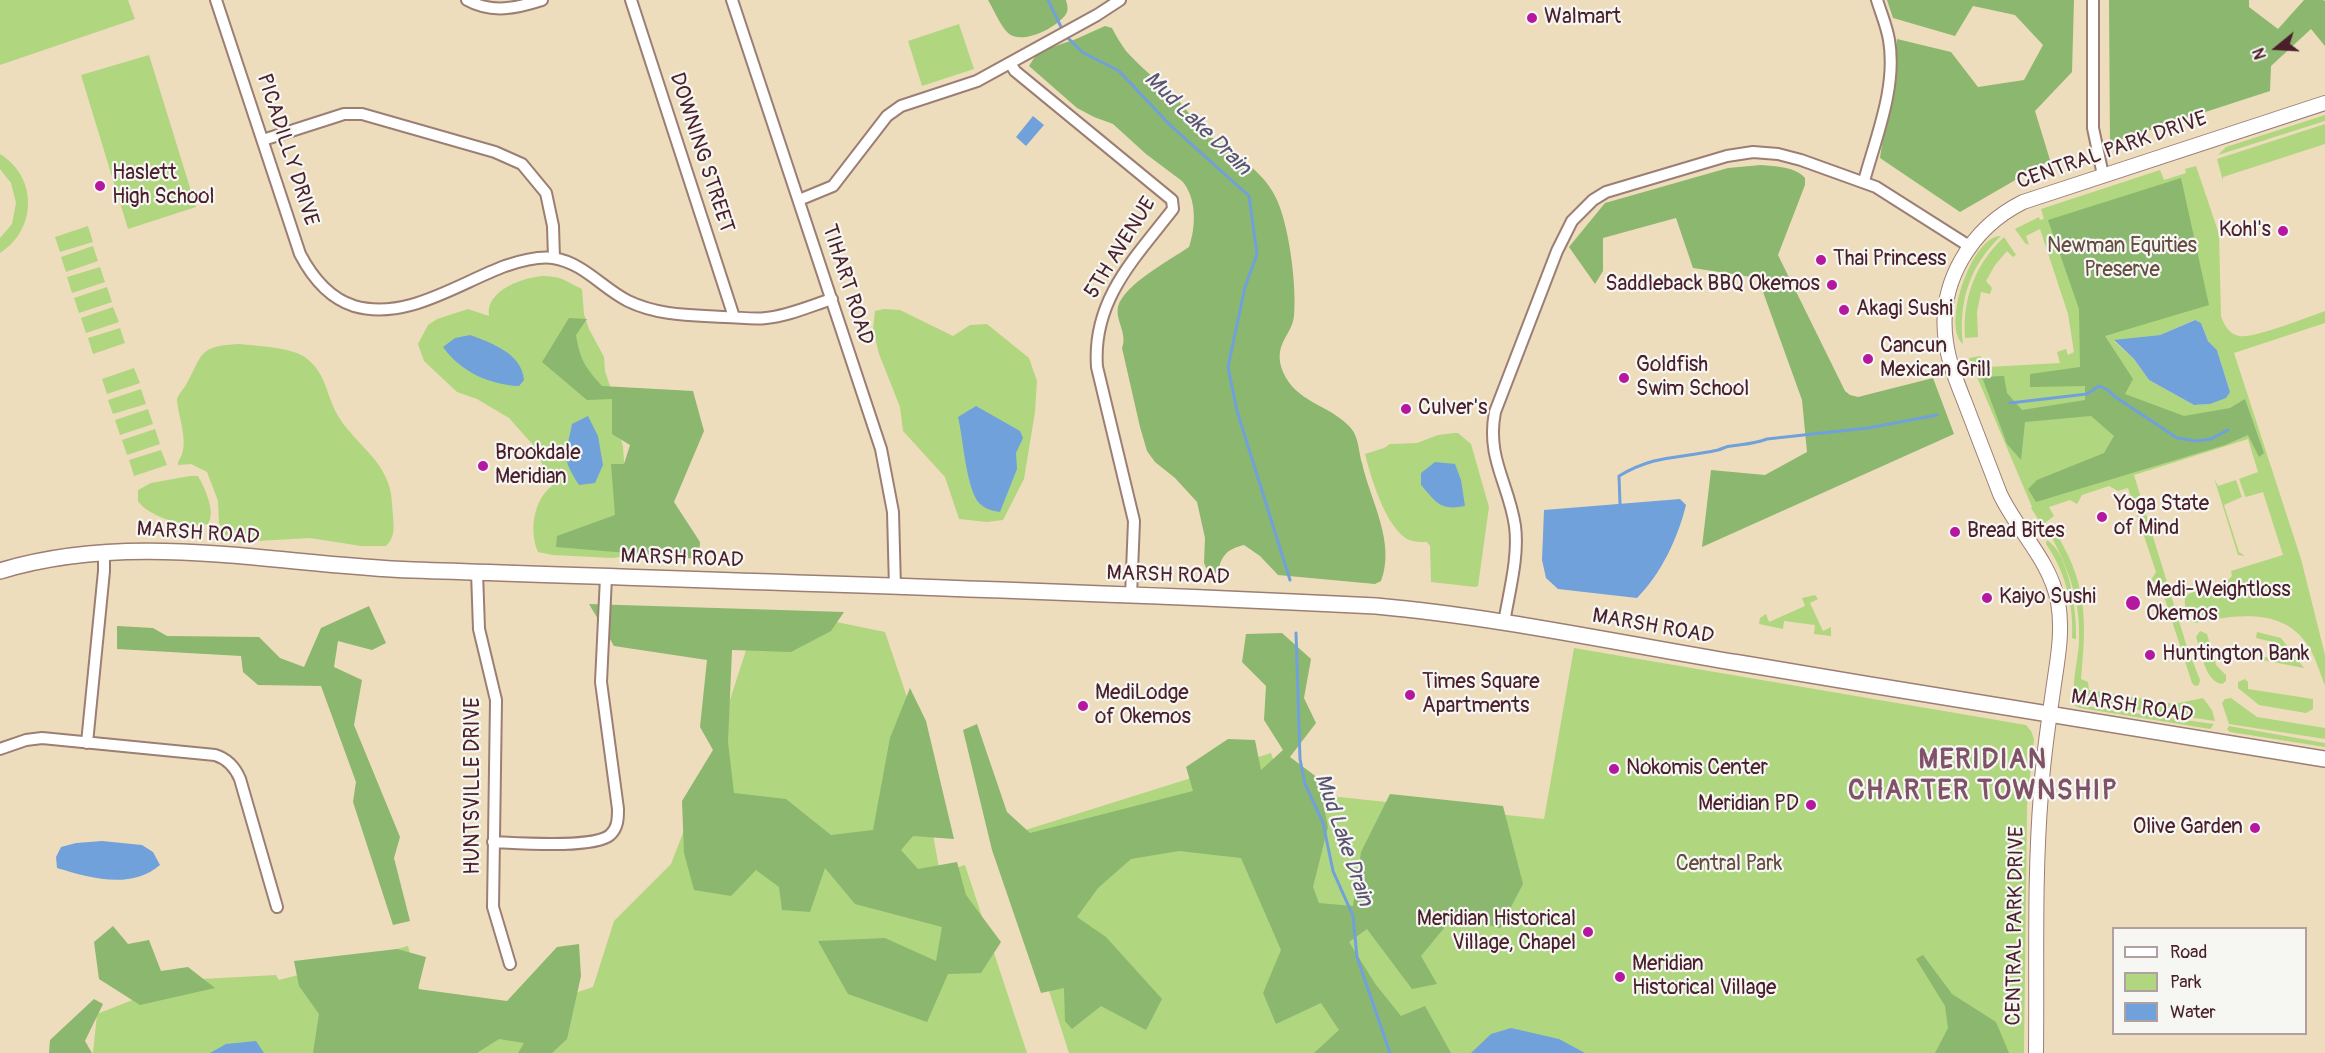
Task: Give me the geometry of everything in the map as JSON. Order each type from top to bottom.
[{"type":"main road","name":"MARSH ROAD","points":[[0,571],[47,559],[104,551],[180,552],[381,569],[1376,606],[1432,611],[2325,759]]},
{"type":"street","name":"PICADILLY DRIVE","points":[[216,0],[305,263],[317,280],[340,300],[371,309],[405,307],[520,261],[554,258]]},
{"type":"street","points":[[468,0],[487,7],[505,9],[542,0]]},
{"type":"street","name":"DOWNING STREET","points":[[631,0],[734,317]]},
{"type":"street","name":"TIHART ROAD","points":[[732,0],[867,406],[886,471],[893,513],[895,588]]},
{"type":"street","points":[[799,200],[833,186],[887,116],[901,106],[977,81],[1120,0]]},
{"type":"street","points":[[1864,181],[1883,116],[1889,79],[1889,41],[1877,0]]},
{"type":"street","points":[[2093,0],[2092,128],[2103,175]]},
{"type":"street","name":"5TH AVENUE","points":[[1010,63],[1015,71],[1174,204],[1173,209],[1127,269],[1109,297],[1100,320],[1096,343],[1097,366],[1134,521],[1131,596]]},
{"type":"street","name":"CENTRAL PARK DRIVE","points":[[2036,1053],[2038,840],[2041,791],[2060,616],[2054,587],[2044,563],[2000,494],[1958,382],[1946,345],[1945,315],[1948,294],[1956,271],[1970,246],[1992,222],[2014,206],[2325,104]]},
{"type":"street","points":[[263,140],[335,117],[362,114],[495,152],[522,164],[546,193],[550,206],[554,258],[590,274],[625,299],[641,307],[662,313],[754,319],[774,317],[832,299]]},
{"type":"street","points":[[1504,623],[1516,538],[1513,516],[1493,453],[1493,422],[1529,320],[1557,251],[1572,221],[1593,200],[1606,192],[1740,153],[1767,153],[1790,156],[1864,181],[1970,246]]},
{"type":"street","points":[[87,743],[104,551]]},
{"type":"street","name":"HUNTSVILLE DRIVE","points":[[477,572],[479,629],[496,700],[493,907],[510,964]]},
{"type":"street","points":[[493,842],[565,844],[607,837],[616,827],[618,809],[601,682],[606,577]]},
{"type":"street","points":[[0,749],[26,740],[42,738],[215,755],[231,764],[240,779],[277,907]]},
{"type":"green space","points":[[0,0],[128,0],[135,19],[0,65]]},
{"type":"green space","points":[[988,0],[1066,0],[1068,7],[1066,14],[1056,24],[1039,33],[1022,37],[1008,33]]},
{"type":"green space","points":[[1887,0],[2074,0],[2072,72],[2035,111],[2050,160],[1960,212],[1880,158],[1897,39],[1951,52],[1978,87],[2024,80],[2043,45],[2015,15],[1973,6],[1955,36],[1893,18]]},
{"type":"green space","points":[[2109,0],[2249,0],[2249,7],[2278,29],[2304,0],[2323,0],[2325,1],[2325,46],[2311,29],[2271,66],[2270,91],[2110,143]]},
{"type":"green space","points":[[959,24],[974,69],[922,86],[908,41]]},
{"type":"green space","points":[[1105,26],[1112,28],[1126,51],[1179,101],[1209,135],[1246,162],[1262,178],[1275,196],[1288,238],[1295,304],[1293,323],[1281,347],[1280,362],[1283,372],[1296,390],[1340,418],[1352,429],[1356,438],[1384,536],[1385,566],[1381,581],[1375,584],[1278,575],[1260,556],[1244,545],[1226,554],[1218,572],[1212,574],[1204,563],[1205,538],[1197,502],[1175,478],[1155,462],[1147,451],[1122,348],[1123,338],[1118,307],[1129,290],[1138,282],[1189,247],[1194,222],[1193,204],[1182,181],[1146,154],[1113,124],[1077,108],[1029,66],[1041,51]]},
{"type":"green space","points":[[149,55],[196,207],[128,229],[81,75]]},
{"type":"green space","points":[[2325,115],[2325,121],[2218,155],[2226,147]]},
{"type":"green space","points":[[2325,124],[2325,144],[2223,177],[2223,181],[2217,159]]},
{"type":"green space","points":[[0,154],[21,176],[28,204],[21,231],[0,253],[0,238],[12,224],[16,203],[11,183],[0,169]]},
{"type":"green space","points":[[1761,165],[1791,169],[1805,178],[1805,185],[1778,255],[1845,391],[1858,397],[1933,378],[1954,434],[1702,547],[1711,470],[1765,475],[1807,452],[1802,400],[1758,278],[1693,268],[1676,218],[1603,238],[1603,271],[1595,284],[1569,247],[1605,203],[1728,168]]},
{"type":"green space","name":"Newman Equities Preserve","points":[[2196,166],[2219,234],[2221,316],[2230,331],[2239,336],[2256,334],[2325,311],[2325,323],[2234,353],[2301,559],[2325,655],[2325,686],[2309,647],[2299,634],[2286,625],[2272,619],[2242,616],[2195,623],[2186,612],[2185,597],[2190,593],[2228,580],[2232,576],[2231,571],[2283,555],[2263,492],[2246,497],[2239,479],[2258,472],[2248,439],[2134,475],[2187,647],[2200,680],[2199,685],[2195,686],[2192,683],[2161,587],[2151,580],[2156,572],[2128,488],[2118,491],[2109,486],[2082,495],[2077,504],[2070,500],[2049,507],[2054,516],[2042,525],[2031,508],[1969,358],[1980,356],[1988,367],[2060,363],[2057,352],[2066,349],[2068,355],[2074,352],[2068,314],[2040,229],[2026,236],[2029,245],[2015,229],[2039,217],[2040,220],[2044,219],[2041,209],[2160,170],[2164,180],[2186,173],[2185,169]],"holes":[[[2194,320],[2201,323],[2208,341],[2217,350],[2230,392],[2210,404],[2194,405],[2149,380],[2134,359],[2114,341],[2160,335]]]},
{"type":"green space","name":"Newman Equities Preserve","points":[[2181,178],[2209,305],[2105,336],[2133,379],[2125,394],[2184,416],[2230,408],[2245,399],[2264,453],[2259,457],[2248,435],[2225,445],[2036,502],[2028,489],[2037,480],[2104,453],[2114,436],[2091,416],[2025,422],[2021,460],[2007,444],[1982,377],[2004,376],[2007,393],[2022,410],[2085,400],[2085,386],[2030,387],[2030,374],[2080,367],[2079,309],[2048,220]]},
{"type":"green space","points":[[88,226],[93,242],[60,252],[55,237]]},
{"type":"green space","points":[[2001,236],[1981,259],[1968,285],[1962,313],[1963,344],[1957,334],[1956,319],[1963,283],[1970,265],[1980,250],[1990,240]]},
{"type":"green space","points":[[2004,237],[2016,255],[2013,257],[2007,251],[1995,265],[1986,281],[1992,288],[1990,294],[1981,292],[1977,312],[1978,337],[1965,338],[1966,310],[1972,283],[1985,259]]},
{"type":"green space","points":[[93,246],[98,261],[66,272],[61,257]]},
{"type":"green space","points":[[100,267],[105,282],[72,293],[67,277]]},
{"type":"green space","points":[[544,276],[560,278],[582,289],[584,314],[604,357],[605,371],[615,401],[614,415],[623,446],[630,548],[621,557],[553,555],[538,552],[535,544],[534,517],[541,499],[552,486],[534,446],[509,418],[477,399],[457,392],[424,361],[418,344],[428,325],[437,319],[468,309],[489,316],[489,307],[499,292],[517,282]]},
{"type":"green space","points":[[107,287],[112,302],[79,313],[74,298]]},
{"type":"green space","points":[[113,307],[119,322],[86,333],[81,318]]},
{"type":"green space","points":[[900,310],[953,336],[970,325],[987,324],[1029,358],[1037,381],[1035,412],[1024,479],[1003,520],[987,522],[959,519],[945,477],[903,431],[900,407],[879,354],[873,329],[875,311]]},
{"type":"green space","points":[[569,318],[587,319],[576,335],[578,344],[584,363],[602,386],[693,391],[704,431],[674,502],[700,542],[699,559],[556,547],[557,536],[615,515],[611,464],[624,464],[630,445],[612,434],[612,399],[587,400],[542,362]]},
{"type":"green space","points":[[120,328],[125,343],[93,354],[88,338]]},
{"type":"green space","points":[[239,344],[292,351],[306,358],[318,370],[343,424],[374,458],[386,478],[391,495],[394,528],[386,546],[361,546],[310,538],[257,541],[225,535],[219,523],[218,501],[207,472],[191,464],[178,465],[184,439],[177,399],[204,353],[216,347]]},
{"type":"green space","points":[[134,368],[140,383],[107,394],[102,379]]},
{"type":"green space","points":[[141,389],[146,404],[113,414],[108,400]]},
{"type":"green space","points":[[148,409],[153,424],[120,435],[115,420]]},
{"type":"green space","points":[[155,429],[160,444],[127,455],[122,440]]},
{"type":"green space","points":[[1458,433],[1471,444],[1489,507],[1478,586],[1475,587],[1431,582],[1430,546],[1427,542],[1412,541],[1404,537],[1390,521],[1375,487],[1365,454],[1390,444],[1417,443],[1438,435]]},
{"type":"green space","points":[[161,450],[167,465],[134,476],[129,460]]},
{"type":"green space","points":[[198,476],[206,493],[211,513],[208,524],[191,525],[160,517],[143,507],[138,501],[138,490],[151,483]]},
{"type":"green space","points":[[2214,478],[2218,486],[2236,480],[2242,497],[2224,505],[2239,552],[2245,556],[2238,555]]},
{"type":"green space","points":[[2061,531],[2066,534],[2060,540],[2076,575],[2083,608],[2084,642],[2081,679],[2088,682],[2089,690],[2174,704],[2203,698],[2212,710],[2215,721],[2075,701],[2074,679],[2079,642],[2078,613],[2068,574],[2051,536]]},
{"type":"green space","points":[[2047,540],[2055,547],[2067,571],[2075,615],[2076,639],[2072,638],[2067,589],[2053,554],[2046,544]]},
{"type":"green space","points":[[1815,595],[1818,599],[1810,603],[1823,631],[1831,627],[1831,636],[1814,634],[1815,625],[1784,621],[1783,629],[1759,624],[1760,618],[1766,614],[1769,622],[1805,606],[1802,598]]},
{"type":"green space","points":[[589,604],[844,612],[831,631],[791,652],[732,650],[728,742],[734,793],[786,799],[831,835],[873,830],[890,738],[910,688],[926,721],[954,839],[913,836],[901,850],[918,869],[957,862],[966,895],[1001,942],[981,973],[948,974],[927,1022],[848,994],[818,941],[885,938],[936,961],[942,927],[855,904],[825,868],[810,912],[782,910],[779,887],[756,870],[731,896],[694,890],[684,853],[682,801],[713,750],[700,727],[707,660],[614,646]]},
{"type":"green space","points":[[369,606],[386,643],[372,650],[338,641],[334,667],[362,680],[354,725],[400,837],[394,858],[410,921],[393,925],[353,802],[356,782],[321,686],[258,685],[243,672],[241,656],[117,649],[117,626],[153,628],[167,636],[259,637],[280,658],[304,667],[321,628]]},
{"type":"green space","points":[[807,616],[885,632],[909,703],[940,873],[965,865],[1027,1053],[93,1053],[97,1014],[183,980],[276,975],[279,980],[408,946],[433,1040],[593,987],[614,921],[671,864],[708,768],[749,641]]},
{"type":"green space","points":[[2200,631],[2207,634],[2216,665],[2226,675],[2226,681],[2222,684],[2211,678],[2204,665],[2196,637]]},
{"type":"green space","points":[[2257,632],[2281,638],[2304,668],[2262,660],[2259,656],[2270,658],[2273,642],[2256,638]]},
{"type":"green space","points":[[1282,633],[1311,659],[1304,698],[1316,723],[1290,757],[1318,778],[1328,827],[1313,887],[1319,903],[1353,906],[1361,852],[1390,794],[1503,806],[1523,884],[1500,928],[1454,916],[1421,956],[1437,984],[1412,989],[1367,929],[1349,942],[1376,985],[1401,1016],[1425,1006],[1451,1053],[1314,1053],[1339,1030],[1321,1003],[1276,1024],[1263,993],[1281,950],[1241,858],[1179,851],[1131,859],[1098,888],[1077,917],[1106,937],[1162,999],[1146,1030],[1101,1006],[1072,1029],[1065,1021],[1064,988],[1041,993],[992,850],[963,730],[977,724],[1007,812],[1030,833],[1193,791],[1186,767],[1228,739],[1255,740],[1261,770],[1283,750],[1264,720],[1266,686],[1242,662],[1246,634]]},
{"type":"green space","name":"Central Park","points":[[1574,648],[2026,725],[2034,739],[2027,806],[2024,1053],[1069,1053],[1000,838],[1271,753],[1284,791],[1544,819]]},
{"type":"green space","points":[[2245,679],[2248,682],[2248,689],[2313,699],[2313,709],[2306,713],[2259,705],[2238,688],[2238,682]]},
{"type":"green space","points":[[2231,698],[2257,717],[2325,728],[2325,739],[2229,724],[2222,703],[2225,699]]},
{"type":"green space","points":[[2070,703],[2214,724],[2210,729],[2080,708]]},
{"type":"green space","points":[[2229,726],[2325,743],[2325,747],[2230,732],[2227,729]]},
{"type":"green space","points":[[113,926],[128,944],[149,940],[161,971],[188,967],[215,988],[140,1005],[99,979],[94,942]]},
{"type":"green space","points":[[579,944],[581,976],[567,1039],[552,1053],[518,1053],[524,1043],[499,1039],[477,1053],[313,1053],[319,1014],[299,986],[294,961],[397,949],[426,957],[418,989],[507,1001],[557,947]]},
{"type":"green space","points":[[1923,955],[1952,994],[1996,1022],[2009,1053],[1935,1053],[1948,1028],[1945,1006],[1916,959]]},
{"type":"green space","points":[[94,999],[103,1004],[85,1041],[92,1053],[49,1053],[50,1040]]},
{"type":"water","points":[[1033,116],[1044,125],[1026,146],[1016,137]]},
{"type":"water","points":[[2195,320],[2201,323],[2208,341],[2217,350],[2230,392],[2226,398],[2210,404],[2194,405],[2149,380],[2134,359],[2114,340],[2160,335]]},
{"type":"water","points":[[470,335],[512,356],[522,371],[524,380],[519,386],[497,383],[476,375],[458,363],[443,347],[455,338]]},
{"type":"water","points":[[976,406],[1020,431],[1023,438],[1016,453],[1017,469],[1000,512],[979,503],[968,474],[958,417]]},
{"type":"water","points":[[588,416],[598,436],[603,465],[595,483],[579,485],[569,467],[566,455],[572,424]]},
{"type":"water","points":[[1435,462],[1455,464],[1461,480],[1465,506],[1450,507],[1439,504],[1421,485],[1421,473]]},
{"type":"water","points":[[1680,499],[1686,505],[1673,543],[1654,578],[1637,598],[1558,589],[1546,578],[1542,560],[1544,510]]},
{"type":"water","points":[[102,841],[142,845],[153,852],[160,865],[149,873],[123,880],[96,878],[57,868],[56,857],[61,847]]},
{"type":"water","points":[[1511,1028],[1559,1039],[1585,1053],[1471,1053],[1491,1034]]},
{"type":"water","points":[[256,1041],[264,1053],[210,1053],[226,1044]]},
{"type":"waterway","name":"Mud Lake Drain","points":[[1048,0],[1063,31]]},
{"type":"waterway","name":"Mud Lake Drain","points":[[1066,36],[1082,52],[1119,71],[1170,125],[1249,196],[1257,254],[1245,287],[1228,367],[1237,411],[1290,580]]},
{"type":"waterway","points":[[2010,403],[2087,394],[2099,386],[2177,438],[2197,441],[2211,439],[2228,430]]},
{"type":"waterway","points":[[1620,504],[1619,476],[1656,460],[1704,453],[1767,439],[1868,428],[1937,415]]},
{"type":"waterway","name":"Mud Lake Drain","points":[[1296,633],[1300,759],[1305,784],[1323,823],[1333,871],[1353,916],[1357,957],[1390,1053]]},
{"type":"place","name":"Walmart","points":[[1532,18]]},
{"type":"place","name":"Haslett High School","points":[[100,186]]},
{"type":"place","name":"Kohl's","points":[[2283,231]]},
{"type":"place","name":"Thai Princess","points":[[1821,260]]},
{"type":"place","name":"Saddleback BBQ Okemos","points":[[1832,285]]},
{"type":"place","name":"Akagi Sushi","points":[[1844,310]]},
{"type":"place","name":"Cancun Mexican Grill","points":[[1868,359]]},
{"type":"place","name":"Goldfish Swim School","points":[[1624,378]]},
{"type":"place","name":"Culver's","points":[[1406,409]]},
{"type":"place","name":"Brookdale Meridian","points":[[483,466]]},
{"type":"place","name":"Yoga State of Mind","points":[[2102,517]]},
{"type":"place","name":"Bread Bites","points":[[1955,532]]},
{"type":"place","name":"Kaiyo Sushi","points":[[1987,598]]},
{"type":"place","name":"Medi-Weightloss Okemos","points":[[2133,603]]},
{"type":"place","name":"Huntington Bank","points":[[2150,655]]},
{"type":"place","name":"Times Square Apartments","points":[[1410,695]]},
{"type":"place","name":"MediLodge of Okemos","points":[[1083,706]]},
{"type":"place","name":"Nokomis Center","points":[[1614,769]]},
{"type":"place","name":"Meridian PD","points":[[1811,805]]},
{"type":"place","name":"Olive Garden","points":[[2255,828]]},
{"type":"place","name":"Meridian Historical Village, Chapel","points":[[1588,932]]},
{"type":"place","name":"Meridian Historical Village","points":[[1620,977]]},
{"type":"district","name":"MERIDIAN CHARTER TOWNSHIP","points":[[1983,776]]}]
